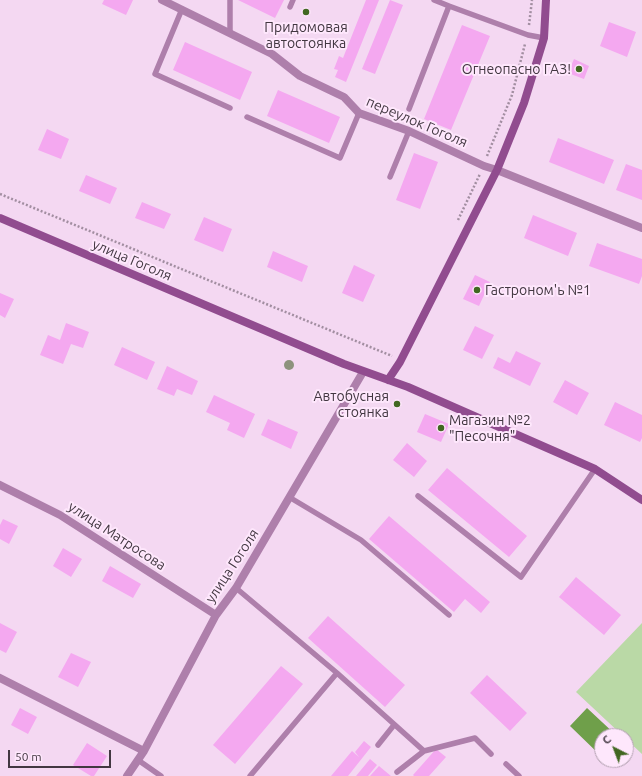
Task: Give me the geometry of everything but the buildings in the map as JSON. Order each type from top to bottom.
[{"type":"main road","points":[[388,380],[400,362],[497,170],[524,103],[544,38],[546,0]]},
{"type":"main road","name":"улица Гоголя","points":[[0,218],[364,372],[388,380],[595,469],[642,500]]},
{"type":"street","name":"переулок Гоголя","points":[[162,0],[230,32],[272,54],[300,76],[344,97],[359,114],[409,131],[484,166],[642,228]]},
{"type":"street","name":"улица Гоголя","points":[[127,776],[144,751],[216,615],[236,588],[364,372]]},
{"type":"street","name":"улица Матросова","points":[[0,485],[60,514],[216,615]]},
{"type":"street","points":[[0,678],[144,751]]},
{"type":"lane","points":[[230,0],[230,32]]},
{"type":"lane","points":[[290,7],[293,0]]},
{"type":"lane","points":[[434,0],[528,35],[544,38]]},
{"type":"lane","points":[[409,109],[449,6]]},
{"type":"lane","points":[[182,9],[155,74],[230,108]]},
{"type":"lane","points":[[247,117],[340,158],[359,114]]},
{"type":"lane","points":[[390,177],[409,131]]},
{"type":"lane","points":[[418,496],[520,577],[595,469]]},
{"type":"lane","points":[[289,497],[361,540],[449,615]]},
{"type":"lane","points":[[236,588],[424,751]]},
{"type":"lane","points":[[250,776],[337,674]]},
{"type":"lane","points":[[378,745],[394,726]]},
{"type":"lane","points":[[397,772],[424,751],[475,738],[491,754]]},
{"type":"lane","points":[[138,760],[161,776]]},
{"type":"lane","points":[[506,764],[519,776]]},
{"type":"path","points":[[458,221],[484,166],[512,95],[528,35],[532,0]]},
{"type":"path","points":[[0,194],[392,356],[395,349]]},
{"type":"shaded area","points":[[642,623],[642,754],[634,746],[634,728],[614,728],[576,692]]},
{"type":"shaded area","points":[[587,708],[608,728],[594,728],[594,749],[570,726]]},
{"type":"place","name":"Придомовая автостоянка","points":[[306,12]]},
{"type":"place","name":"Огнеопасно ГАЗ!","points":[[579,69]]},
{"type":"place","name":"Гастроном'ь №1","points":[[477,290]]},
{"type":"place","name":"Автобусная стоянка","points":[[397,404]]},
{"type":"place","name":"Магазин №2 \"Песочня\"","points":[[441,428]]}]
